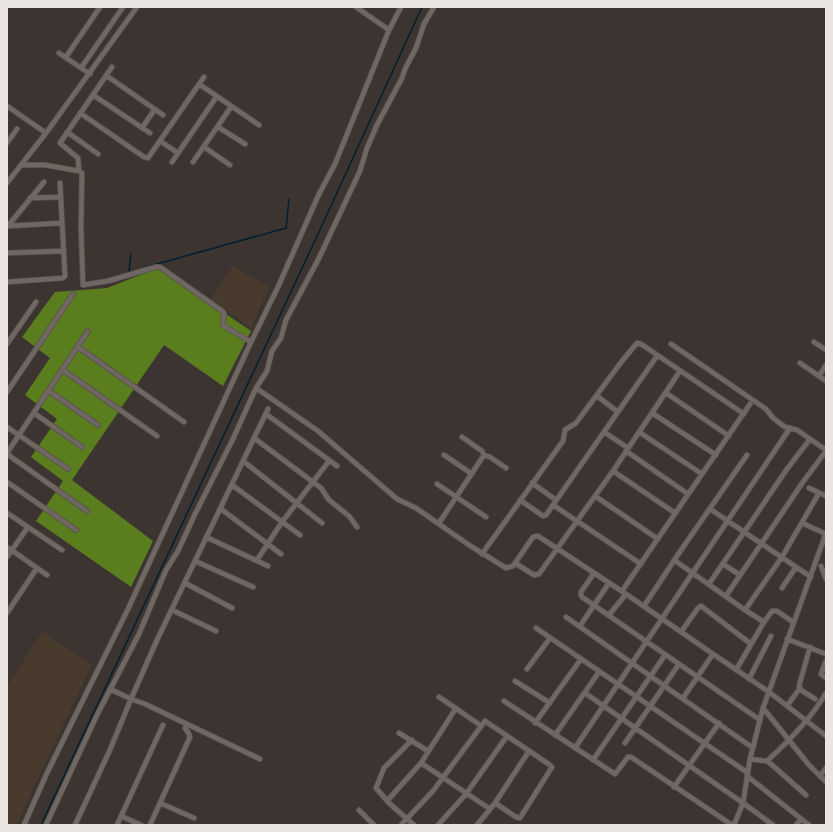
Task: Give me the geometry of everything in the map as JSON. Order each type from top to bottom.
[{"type":"street","points":[[66,57],[100,7]]},
{"type":"street","points":[[81,68],[123,7]]},
{"type":"street","points":[[7,183],[90,74],[137,7]]},
{"type":"street","points":[[356,7],[389,30]]},
{"type":"street","points":[[24,825],[128,609],[335,164],[389,30],[401,7]]},
{"type":"street","points":[[46,825],[97,715],[142,626],[166,570],[178,550],[232,441],[256,388],[267,371],[272,352],[281,338],[286,320],[322,252],[360,171],[367,148],[377,124],[402,78],[416,48],[424,24],[434,7]]},
{"type":"street","points":[[59,53],[90,74]]},
{"type":"street","points":[[112,68],[60,141],[60,144],[78,157],[82,175],[82,285],[85,286],[108,281],[160,267],[222,310],[224,313],[222,322],[224,326],[251,342]]},
{"type":"street","points":[[106,76],[163,115]]},
{"type":"street","points":[[80,113],[146,158],[149,157],[204,77]]},
{"type":"street","points":[[199,84],[259,125]]},
{"type":"street","points":[[93,95],[150,133]]},
{"type":"street","points":[[172,162],[217,96]]},
{"type":"street","points":[[7,106],[46,133]]},
{"type":"street","points":[[193,162],[232,106]]},
{"type":"street","points":[[142,128],[154,109]]},
{"type":"street","points":[[218,127],[245,144]]},
{"type":"street","points":[[7,143],[17,129]]},
{"type":"street","points":[[67,132],[98,154]]},
{"type":"street","points":[[160,141],[178,153]]},
{"type":"street","points":[[204,147],[230,165]]},
{"type":"street","points":[[21,165],[42,165],[80,171]]},
{"type":"street","points":[[8,226],[44,182]]},
{"type":"street","points":[[7,282],[63,278],[65,275],[60,183]]},
{"type":"street","points":[[30,198],[61,197]]},
{"type":"street","points":[[8,226],[62,223]]},
{"type":"street","points":[[7,253],[64,251]]},
{"type":"street","points":[[7,392],[73,294]]},
{"type":"street","points":[[7,344],[36,302]]},
{"type":"street","points":[[87,511],[7,453],[88,331]]},
{"type":"street","points":[[814,342],[826,350]]},
{"type":"street","points":[[482,554],[532,482],[563,441],[565,430],[576,423],[637,343],[744,414]]},
{"type":"street","points":[[671,344],[766,410],[780,424],[786,428],[797,430],[826,451],[726,596]]},
{"type":"street","points":[[78,347],[184,422]]},
{"type":"street","points":[[520,500],[544,516],[546,515],[657,356]]},
{"type":"street","points":[[800,363],[826,381]]},
{"type":"street","points":[[819,376],[826,365]]},
{"type":"street","points":[[63,370],[157,436]]},
{"type":"street","points":[[515,563],[534,575],[537,575],[578,521],[680,372]]},
{"type":"street","points":[[256,388],[318,431],[397,499],[412,506],[439,523],[482,554],[506,568],[511,568],[535,536],[538,536],[624,592],[769,692],[826,736]]},
{"type":"street","points":[[48,391],[98,425]]},
{"type":"street","points":[[666,393],[729,436]]},
{"type":"street","points":[[597,396],[618,412]]},
{"type":"street","points":[[609,615],[675,513],[750,404]]},
{"type":"street","points":[[75,825],[109,752],[131,698],[268,409]]},
{"type":"street","points":[[34,413],[82,448]]},
{"type":"street","points":[[652,413],[716,455]]},
{"type":"street","points":[[266,414],[337,466]]},
{"type":"street","points":[[7,427],[68,469]]},
{"type":"street","points":[[575,748],[790,428]]},
{"type":"street","points":[[604,432],[688,494]]},
{"type":"street","points":[[639,432],[702,474]]},
{"type":"street","points":[[462,437],[484,454],[506,468]]},
{"type":"street","points":[[254,438],[321,488],[329,500],[349,516],[357,527]]},
{"type":"street","points":[[709,584],[787,469],[810,439]]},
{"type":"street","points":[[439,523],[484,454]]},
{"type":"street","points":[[444,455],[472,474]]},
{"type":"street","points":[[644,606],[747,455]]},
{"type":"street","points":[[257,560],[282,522],[329,461]]},
{"type":"street","points":[[243,462],[322,523]]},
{"type":"street","points":[[613,471],[675,513]]},
{"type":"street","points":[[7,482],[76,530]]},
{"type":"street","points":[[532,482],[556,500]]},
{"type":"street","points":[[437,484],[486,517]]},
{"type":"street","points":[[232,485],[300,535]]},
{"type":"street","points":[[809,488],[826,496]]},
{"type":"street","points":[[745,610],[782,557],[819,493]]},
{"type":"street","points":[[595,496],[658,539]]},
{"type":"street","points":[[553,505],[641,564]]},
{"type":"street","points":[[221,509],[282,554]]},
{"type":"street","points":[[710,509],[811,577]]},
{"type":"street","points":[[7,513],[62,550]]},
{"type":"street","points":[[504,701],[615,774],[628,758],[631,757],[733,825],[743,803],[750,759],[763,708],[814,566],[823,548],[826,534],[802,523]]},
{"type":"street","points":[[7,557],[28,527]]},
{"type":"street","points":[[206,537],[268,566]]},
{"type":"street","points":[[7,547],[47,575]]},
{"type":"street","points":[[674,560],[764,622]]},
{"type":"street","points":[[195,561],[253,587]]},
{"type":"street","points":[[723,564],[740,575]]},
{"type":"street","points":[[814,566],[824,566],[826,579]]},
{"type":"street","points":[[782,588],[796,567]]},
{"type":"street","points":[[7,613],[37,568]]},
{"type":"street","points":[[594,573],[580,595],[760,720]]},
{"type":"street","points":[[185,583],[232,608]]},
{"type":"street","points":[[580,626],[609,583]]},
{"type":"street","points":[[681,632],[701,606],[751,644]]},
{"type":"street","points":[[172,610],[216,631]]},
{"type":"street","points":[[736,670],[764,622],[774,610],[793,622]]},
{"type":"street","points":[[566,616],[753,748]]},
{"type":"street","points":[[536,628],[747,774],[809,825]]},
{"type":"street","points":[[749,679],[771,636]]},
{"type":"street","points":[[527,669],[550,638]]},
{"type":"street","points":[[787,639],[826,654]]},
{"type":"street","points":[[787,706],[800,688],[810,647]]},
{"type":"street","points":[[682,698],[713,654]]},
{"type":"street","points":[[593,760],[665,655]]},
{"type":"street","points":[[536,723],[581,659]]},
{"type":"street","points":[[826,661],[821,674],[826,678]]},
{"type":"street","points":[[625,742],[663,685],[679,664]]},
{"type":"street","points":[[555,735],[599,672]]},
{"type":"street","points":[[515,681],[550,703]]},
{"type":"street","points":[[800,688],[815,699]]},
{"type":"street","points":[[110,689],[145,704],[186,726],[260,759]]},
{"type":"street","points":[[585,693],[743,803],[772,825]]},
{"type":"street","points":[[767,761],[790,741],[806,722],[826,693]]},
{"type":"street","points":[[440,697],[480,725]]},
{"type":"street","points":[[387,801],[421,762],[456,708]]},
{"type":"street","points":[[763,708],[826,782]]},
{"type":"street","points":[[401,825],[443,778],[484,721],[550,764],[552,767],[521,817],[516,817],[495,803]]},
{"type":"street","points":[[674,787],[719,723]]},
{"type":"street","points":[[117,825],[163,725]]},
{"type":"street","points":[[150,825],[190,737],[186,726]]},
{"type":"street","points":[[399,733],[428,751]]},
{"type":"street","points":[[438,825],[466,794],[507,736]]},
{"type":"street","points":[[412,740],[384,768],[376,787],[377,791],[414,825]]},
{"type":"street","points":[[477,825],[495,803],[529,751]]},
{"type":"street","points":[[750,759],[767,761],[777,768],[806,795]]},
{"type":"street","points":[[421,762],[490,809]]},
{"type":"street","points":[[820,776],[826,768]]},
{"type":"street","points":[[160,803],[194,818]]},
{"type":"street","points":[[359,810],[374,825]]},
{"type":"street","points":[[121,816],[141,825]]},
{"type":"street","points":[[796,825],[801,819]]},
{"type":"shaded area","points":[[233,266],[269,287],[251,328],[210,300]]},
{"type":"shaded area","points":[[42,632],[92,664],[16,825],[7,825],[7,686]]},
{"type":"green space","points":[[158,268],[251,331],[223,386],[164,345],[72,480],[153,541],[131,587],[36,521],[63,481],[31,457],[57,419],[25,395],[50,358],[22,337],[55,292],[107,288]]},
{"type":"waterway","points":[[41,825],[319,232],[422,7]]},
{"type":"waterway","points":[[146,267],[286,228],[289,199]]},
{"type":"waterway","points":[[131,254],[129,271],[131,272]]}]
